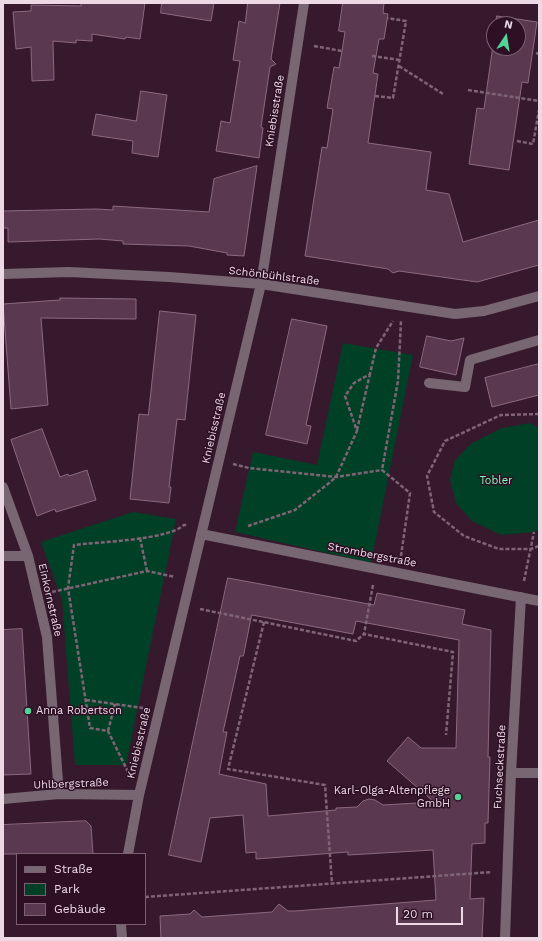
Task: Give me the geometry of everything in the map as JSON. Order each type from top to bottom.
[{"type":"street","name":"Kniebisstraße","points":[[128,853],[139,795],[261,284],[304,3]]},
{"type":"street","name":"Schönbühlstraße","points":[[3,274],[69,272],[169,277],[261,284],[455,314],[484,311],[539,296]]},
{"type":"street","points":[[429,383],[465,387],[470,360],[539,340]]},
{"type":"street","name":"Einkornstraße","points":[[3,487],[28,556],[47,637],[59,794]]},
{"type":"street","name":"Strombergstraße","points":[[202,530],[231,540],[539,601]]},
{"type":"street","points":[[3,556],[28,556]]},
{"type":"street","name":"Fuchseckstraße","points":[[504,938],[511,773],[521,597]]},
{"type":"street","points":[[511,773],[539,773]]},
{"type":"street","name":"Uhlbergstraße","points":[[3,799],[59,794],[139,795]]},
{"type":"street","points":[[121,925],[122,938]]},
{"type":"path","points":[[375,96],[394,98],[406,21],[387,18]]},
{"type":"path","points":[[297,44],[342,51]]},
{"type":"path","points":[[372,56],[400,60]]},
{"type":"path","points":[[399,66],[443,94]]},
{"type":"path","points":[[468,90],[539,101]]},
{"type":"path","points":[[517,141],[533,144],[539,110]]},
{"type":"path","points":[[231,540],[247,526],[295,510],[336,477],[357,431],[376,348],[402,307]]},
{"type":"path","points":[[382,470],[398,380],[402,307]]},
{"type":"path","points":[[357,431],[344,396],[354,383],[370,374]]},
{"type":"path","points":[[539,414],[501,415],[444,441],[427,476],[434,512],[464,536],[499,548],[531,549],[539,546]]},
{"type":"path","points":[[218,461],[249,468],[336,477],[382,470],[410,493],[398,573]]},
{"type":"path","points":[[108,731],[90,728],[68,588],[74,544],[140,538],[179,530],[184,525],[202,530]]},
{"type":"path","points":[[521,597],[534,532]]},
{"type":"path","points":[[140,538],[146,571]]},
{"type":"path","points":[[184,606],[356,641],[364,634],[376,568]]},
{"type":"path","points":[[36,595],[146,571],[190,580]]},
{"type":"path","points":[[264,622],[228,769],[325,785],[332,884]]},
{"type":"path","points":[[364,634],[453,652],[446,735]]},
{"type":"path","points":[[86,700],[159,710]]},
{"type":"path","points":[[116,704],[108,731],[139,795]]},
{"type":"path","points":[[146,896],[507,871]]},
{"type":"green space","points":[[343,343],[413,355],[371,563],[235,532],[253,452],[317,465]]},
{"type":"green space","name":"Tobler","points":[[530,423],[539,428],[539,529],[534,532],[501,535],[472,521],[456,503],[450,480],[455,460],[472,443],[502,428]]},
{"type":"green space","points":[[133,512],[176,519],[126,765],[75,765],[62,600],[41,542]]},
{"type":"building","points":[[81,3],[145,3],[140,39],[126,37],[125,39],[92,34],[92,41],[76,40],[76,43],[53,41],[54,80],[32,81],[31,47],[16,49],[13,12],[31,11],[31,5],[81,6]]},
{"type":"building","points":[[162,3],[214,3],[211,21],[161,13]]},
{"type":"building","points":[[248,3],[280,3],[271,59],[276,64],[270,67],[261,127],[263,128],[259,158],[216,151],[221,121],[230,123],[240,61],[233,60],[239,21],[245,23]]},
{"type":"building","points":[[343,3],[384,3],[383,13],[388,14],[384,39],[379,39],[373,73],[378,74],[368,143],[431,152],[426,190],[449,194],[463,242],[539,220],[539,265],[477,282],[399,271],[393,273],[388,269],[305,256],[322,147],[327,148],[333,109],[327,108],[334,67],[339,68],[345,32],[339,31]]},
{"type":"building","points":[[526,20],[537,22],[528,83],[522,82],[509,170],[469,164],[477,108],[484,109],[491,56],[526,56]]},
{"type":"building","points":[[141,91],[167,95],[158,157],[132,153],[133,141],[92,135],[96,114],[136,121]]},
{"type":"building","points":[[257,166],[244,256],[227,255],[227,253],[189,246],[123,244],[123,241],[99,239],[8,242],[8,228],[3,228],[3,211],[113,210],[113,206],[209,212],[214,179]]},
{"type":"building","points":[[60,298],[136,299],[136,319],[41,318],[48,405],[11,409],[3,304],[60,300]]},
{"type":"building","points":[[160,311],[196,315],[185,420],[177,419],[169,487],[171,487],[169,503],[130,499],[139,414],[148,415]]},
{"type":"building","points":[[292,319],[327,326],[306,425],[311,426],[307,444],[266,435]]},
{"type":"building","points":[[427,336],[451,341],[464,338],[456,375],[420,367]]},
{"type":"building","points":[[539,364],[539,395],[492,407],[485,378]]},
{"type":"building","points":[[42,429],[60,477],[68,474],[69,476],[87,470],[96,500],[56,512],[55,509],[37,516],[11,440]]},
{"type":"building","points":[[228,578],[374,605],[377,593],[465,610],[462,624],[491,630],[488,823],[485,823],[485,843],[472,844],[470,899],[484,898],[482,938],[161,938],[160,916],[190,914],[194,910],[202,917],[272,912],[279,904],[288,911],[295,911],[436,900],[433,850],[348,855],[348,852],[256,859],[256,852],[246,853],[243,815],[210,818],[201,862],[169,855]],"holes":[[[252,615],[353,634],[356,621],[459,640],[456,748],[421,748],[408,737],[387,761],[434,802],[383,805],[375,800],[369,799],[363,801],[357,807],[268,816],[266,784],[219,774],[227,732],[223,732],[240,656],[243,656]]]},
{"type":"building","points":[[22,629],[31,774],[3,775],[3,630]]},
{"type":"building","points":[[86,821],[91,826],[93,853],[3,854],[3,825]]},
{"type":"place","name":"Anna Robertson","points":[[28,711]]},
{"type":"place","name":"Karl-Olga-Altenpflege GmbH","points":[[458,797]]}]
